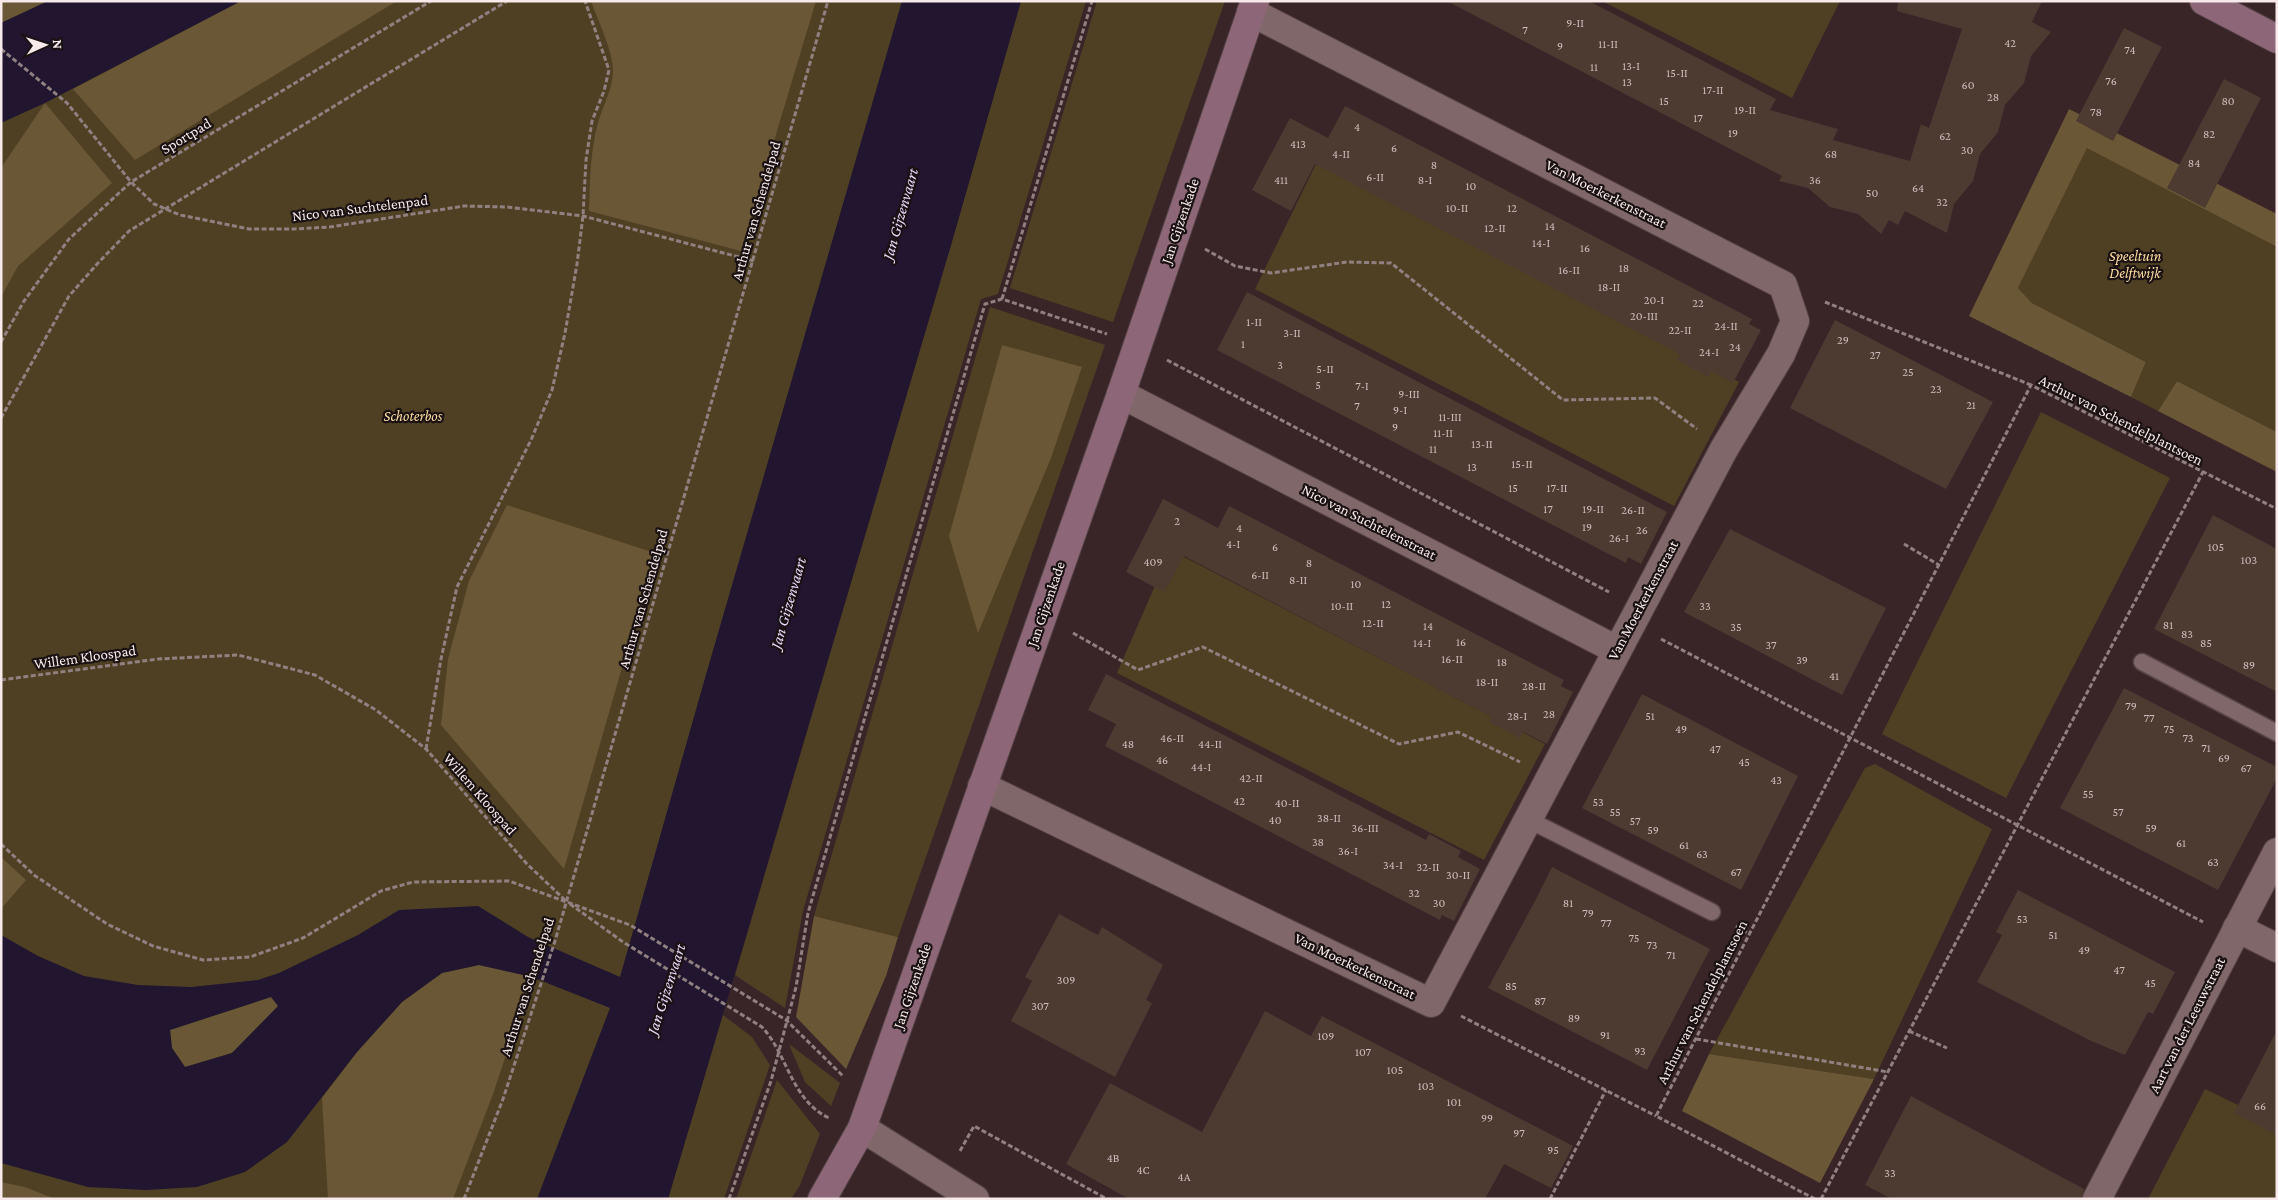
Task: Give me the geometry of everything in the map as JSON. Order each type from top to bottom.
[{"type":"street","points":[[2204,1],[2277,39]]},
{"type":"street","name":"Jan Gijzenkade","points":[[822,1199],[862,1128],[1121,394],[1253,7]]},
{"type":"street","name":"Van Moerkerkenstraat","points":[[982,786],[1431,1003],[1724,449],[1781,354],[1795,321],[1783,285],[1253,7]]},
{"type":"street","name":"Nico van Suchtelenstraat","points":[[1121,394],[1617,650]]},
{"type":"street","name":"Aart van der Leeuwstraat","points":[[2097,1199],[2277,852]]},
{"type":"street","points":[[2235,932],[2277,948]]},
{"type":"street","points":[[862,1128],[974,1199]]},
{"type":"lane","points":[[2142,662],[2277,733]]},
{"type":"lane","points":[[1527,819],[1712,912]]},
{"type":"path","name":"Sportpad","points":[[1,342],[24,301],[69,239],[131,182],[431,1]]},
{"type":"path","points":[[1,418],[69,296],[129,231],[507,1]]},
{"type":"path","points":[[426,749],[441,659],[457,587],[531,440],[552,390],[565,333],[583,216],[586,160],[592,121],[604,91],[609,70],[585,1]]},
{"type":"path","name":"Arthur van Schendelpad","points":[[464,1199],[503,1099],[555,941],[828,1]]},
{"type":"path","points":[[1002,299],[1092,1]]},
{"type":"path","name":"Nico van Suchtelenpad","points":[[1,49],[67,103],[131,182],[154,204],[180,215],[249,229],[330,227],[464,206],[507,207],[583,216],[754,261]]},
{"type":"path","points":[[1176,232],[1236,266],[1270,273],[1347,262],[1392,262],[1563,400],[1655,398],[1724,449]]},
{"type":"path","points":[[1783,285],[2031,385]]},
{"type":"path","points":[[729,1199],[771,1081],[796,987],[808,913],[985,304],[1002,299],[1137,345],[1616,595],[1631,623],[2017,825],[2235,932]]},
{"type":"path","name":"Arthur van Schendelplantsoen","points":[[1656,1116],[2031,385],[2203,472],[1821,1199]]},
{"type":"path","points":[[2203,472],[2277,509]]},
{"type":"path","points":[[1904,544],[1939,565]]},
{"type":"path","points":[[1042,615],[1138,670],[1203,646],[1399,744],[1458,732],[1550,777]]},
{"type":"path","name":"Willem Kloospad","points":[[1,680],[158,659],[238,655],[315,675],[376,710],[426,749],[527,864],[566,902],[623,942],[762,1027],[772,1037],[795,1086],[813,1107],[827,1117],[862,1128]]},
{"type":"path","points":[[1,844],[34,875],[107,924],[153,946],[203,960],[250,957],[303,938],[380,890],[414,882],[509,881],[630,925],[786,1020],[843,1076],[874,1093]]},
{"type":"path","points":[[1431,1003],[1464,1017],[1815,1199]]},
{"type":"path","points":[[1909,1031],[1948,1048]]},
{"type":"path","points":[[1696,1038],[1888,1072]]},
{"type":"path","points":[[1550,1199],[1606,1090]]},
{"type":"path","points":[[958,1157],[974,1126],[1107,1199]]},
{"type":"green space","name":"Schoterbos","points":[[1,1],[962,1],[597,1199],[1,1199]]},
{"type":"green space","points":[[1021,1],[1086,1],[998,294],[981,299],[803,911],[785,1008],[735,975],[951,245]]},
{"type":"green space","points":[[1097,1],[1225,1],[1113,322],[1010,288]]},
{"type":"green space","points":[[1602,1],[1840,1],[1792,98]]},
{"type":"green space","name":"Speeltuin Delftwijk","points":[[2087,147],[2277,247],[2277,432],[2177,381],[2158,411],[2131,397],[2146,362],[2032,303],[2018,288]]},
{"type":"green space","points":[[1318,160],[1739,382],[1674,506],[1255,289]]},
{"type":"green space","points":[[990,307],[1105,345],[898,937],[814,916]]},
{"type":"green space","points":[[2041,412],[2170,478],[2006,798],[1882,734]]},
{"type":"green space","points":[[1182,556],[1545,744],[1484,860],[1117,673],[1157,581]]},
{"type":"green space","points":[[1875,764],[1992,829],[1874,1079],[1709,1054],[1865,768]]},
{"type":"green space","points":[[723,1015],[752,1037],[770,1065],[724,1199],[668,1199]]},
{"type":"green space","points":[[789,1044],[840,1083],[831,1106],[805,1082]]},
{"type":"green space","points":[[777,1080],[820,1134],[800,1185],[791,1199],[736,1199]]},
{"type":"green space","points":[[2205,1089],[2277,1124],[2277,1199],[2148,1199]]},
{"type":"shaded area","points":[[1,1],[48,1],[1,23]]},
{"type":"shaded area","points":[[241,1],[397,1],[135,160],[73,89]]},
{"type":"shaded area","points":[[591,1],[816,1],[741,251],[589,211],[593,145],[613,78],[608,45]]},
{"type":"shaded area","points":[[45,103],[112,183],[18,266],[1,297],[1,168]]},
{"type":"shaded area","points":[[2069,109],[2277,214],[2277,247],[2087,148],[2018,288],[2032,303],[2146,362],[2131,397],[1969,316]]},
{"type":"shaded area","points":[[1002,345],[1082,367],[1051,458],[978,633],[949,536]]},
{"type":"shaded area","points":[[2177,381],[2277,432],[2277,472],[2158,411]]},
{"type":"shaded area","points":[[507,505],[655,553],[564,869],[441,725],[448,659],[469,581]]},
{"type":"shaded area","points":[[1,857],[26,880],[1,909]]},
{"type":"shaded area","points":[[814,916],[898,937],[886,976],[846,1069],[796,1017]]},
{"type":"shaded area","points":[[479,965],[532,977],[493,1094],[453,1199],[328,1199],[322,1098],[357,1052],[402,1002],[442,973]]},
{"type":"shaded area","points":[[271,997],[279,1006],[232,1053],[185,1067],[172,1048],[170,1030]]},
{"type":"shaded area","points":[[1709,1054],[1874,1079],[1820,1183],[1682,1111]]},
{"type":"shaded area","points":[[1,1182],[25,1187],[55,1199],[1,1199]]},
{"type":"water","points":[[48,1],[241,1],[45,103],[1,123],[1,23]]},
{"type":"water","name":"Jan Gijzenvaart","points":[[902,1],[1021,1],[951,245],[668,1199],[537,1199],[610,1008],[532,977],[479,965],[442,973],[402,1002],[357,1052],[287,1142],[245,1172],[197,1187],[146,1190],[88,1187],[1,1163],[1,935],[38,956],[84,976],[138,985],[191,987],[258,980],[279,973],[358,935],[399,910],[478,906],[528,937],[620,977]],"holes":[[[271,997],[278,1006],[232,1053],[185,1067],[172,1048],[170,1030]]]},
{"type":"building","points":[[1447,1],[1589,1],[1776,99],[1770,110],[1838,129],[1833,140],[1910,161],[1921,124],[1929,128],[1962,29],[1897,11],[1898,1],[2042,1],[2032,22],[2051,32],[2031,56],[2024,83],[2005,105],[1998,132],[1980,154],[1973,181],[1954,204],[1947,233],[1905,211],[1898,225],[1889,220],[1881,234],[1858,214],[1830,207],[1808,188],[1779,181],[1782,176]]},
{"type":"building","points":[[2124,28],[2162,47],[2113,141],[2076,121]]},
{"type":"building","points":[[2224,79],[2261,98],[2205,208],[2167,188]]},
{"type":"building","points":[[1345,106],[1752,319],[1749,324],[1761,330],[1733,383],[1711,371],[1708,377],[1677,360],[1680,354],[1315,164],[1291,211],[1252,190],[1290,118],[1328,138]]},
{"type":"building","points":[[1247,292],[1667,512],[1641,564],[1628,557],[1626,563],[1217,350]]},
{"type":"building","points":[[1835,320],[1993,402],[1946,489],[1790,408]]},
{"type":"building","points":[[1163,499],[1218,528],[1229,506],[1564,680],[1561,686],[1573,692],[1547,744],[1523,732],[1520,738],[1489,722],[1492,717],[1184,556],[1164,592],[1126,572]]},
{"type":"building","points":[[2213,515],[2277,549],[2277,692],[2154,629]]},
{"type":"building","points":[[1730,529],[1886,608],[1842,695],[1684,612]]},
{"type":"building","points":[[1106,674],[1426,840],[1429,834],[1461,851],[1458,857],[1480,869],[1454,921],[1442,915],[1440,920],[1105,746],[1116,724],[1088,710]]},
{"type":"building","points":[[2124,688],[2277,767],[2277,778],[2218,890],[2060,808]]},
{"type":"building","points":[[1642,694],[1798,776],[1741,890],[1582,808]]},
{"type":"building","points":[[1552,867],[1710,949],[1647,1070],[1488,988]]},
{"type":"building","points":[[2018,890],[2175,972],[2153,1014],[2148,1012],[2125,1055],[2089,1040],[1977,982],[2002,935],[1996,932]]},
{"type":"building","points":[[1059,914],[1098,935],[1102,927],[1163,965],[1146,1000],[1152,1003],[1115,1077],[1011,1021],[1032,981],[1025,977]]},
{"type":"building","points":[[1265,1011],[1311,1036],[1322,1016],[1573,1146],[1551,1188],[1504,1164],[1485,1199],[1129,1199],[1066,1164],[1110,1083],[1202,1132]]},
{"type":"building","points":[[2277,1030],[2277,1135],[2234,1113]]},
{"type":"building","points":[[1911,1096],[2084,1189],[2082,1199],[1892,1199],[1865,1185]]}]
